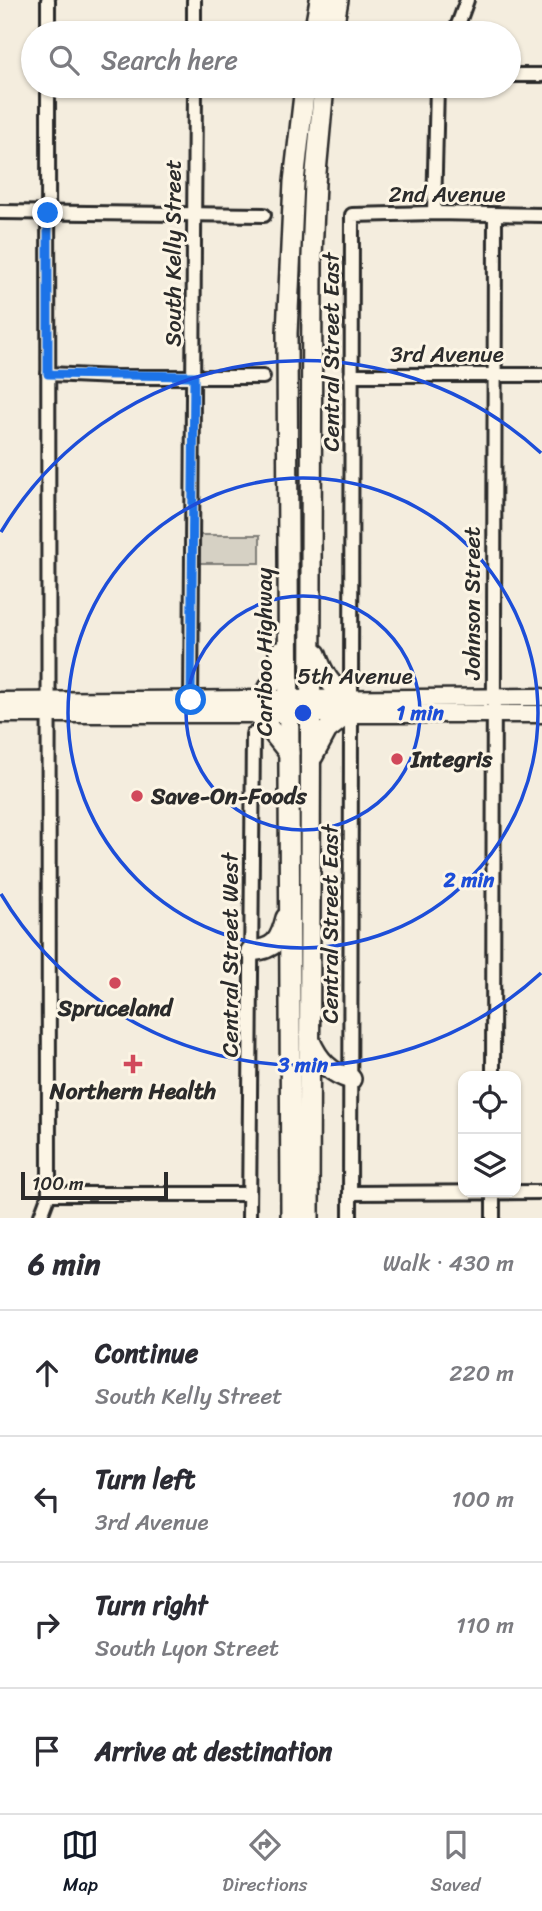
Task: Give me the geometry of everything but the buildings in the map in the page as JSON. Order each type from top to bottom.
[{"type":"highway","points":[[316,21],[320,0]]},
{"type":"highway","points":[[334,21],[338,0]]},
{"type":"highway","name":"Cariboo Highway","points":[[304,98],[294,182],[287,333],[288,490],[300,708],[311,760],[309,1218]]},
{"type":"highway","name":"Cariboo Highway","points":[[290,1218],[289,753],[312,639],[312,256],[323,98]]},
{"type":"highway","points":[[288,490],[281,553],[278,671],[260,707],[289,753]]},
{"type":"highway","points":[[311,760],[327,730],[350,706],[321,671],[312,639]]},
{"type":"highway","points":[[300,708],[298,894],[310,946]]},
{"type":"highway","points":[[251,951],[272,946],[284,926],[289,903]]},
{"type":"highway","points":[[310,1040],[320,1060],[332,1071],[351,1079]]},
{"type":"main road","name":"5th Avenue","points":[[493,706],[542,697]]},
{"type":"main road","name":"5th Avenue","points":[[0,701],[48,707],[493,706],[542,714]]},
{"type":"main road","name":"5th Avenue","points":[[0,714],[48,707]]},
{"type":"street","points":[[48,0],[48,21]]},
{"type":"street","points":[[194,0],[194,21]]},
{"type":"street","points":[[459,21],[467,0]]},
{"type":"street","points":[[521,75],[542,75]]},
{"type":"street","points":[[40,1218],[49,1194],[48,98]]},
{"type":"street","name":"South Kelly Street","points":[[191,707],[195,98]]},
{"type":"street","points":[[434,213],[438,98]]},
{"type":"street","points":[[0,212],[264,215]]},
{"type":"street","name":"2nd Avenue","points":[[352,215],[542,215]]},
{"type":"street","name":"Central Street East","points":[[351,1218],[352,215]]},
{"type":"street","name":"Johnson Street","points":[[493,1071],[495,215]]},
{"type":"street","points":[[48,374],[263,377]]},
{"type":"street","name":"3rd Avenue","points":[[351,375],[542,375]]},
{"type":"street","name":"Central Street West","points":[[250,1218],[253,734]]},
{"type":"street","points":[[351,1193],[458,1192]]},
{"type":"street","points":[[521,1192],[542,1192]]},
{"type":"street","points":[[49,1194],[249,1194]]},
{"type":"street","points":[[493,1197],[493,1218]]},
{"type":"shaded area","points":[[196,535],[260,535],[260,563],[196,563]]},
{"type":"place","name":"Integris","points":[[397,759]]},
{"type":"place","name":"Save-On-Foods","points":[[137,796]]},
{"type":"place","name":"Spruceland","points":[[115,983]]},
{"type":"place","name":"Northern Health","points":[[133,1064]]},
{"type":"route","points":[[48,213],[48,374],[194,376],[191,700]]}]
